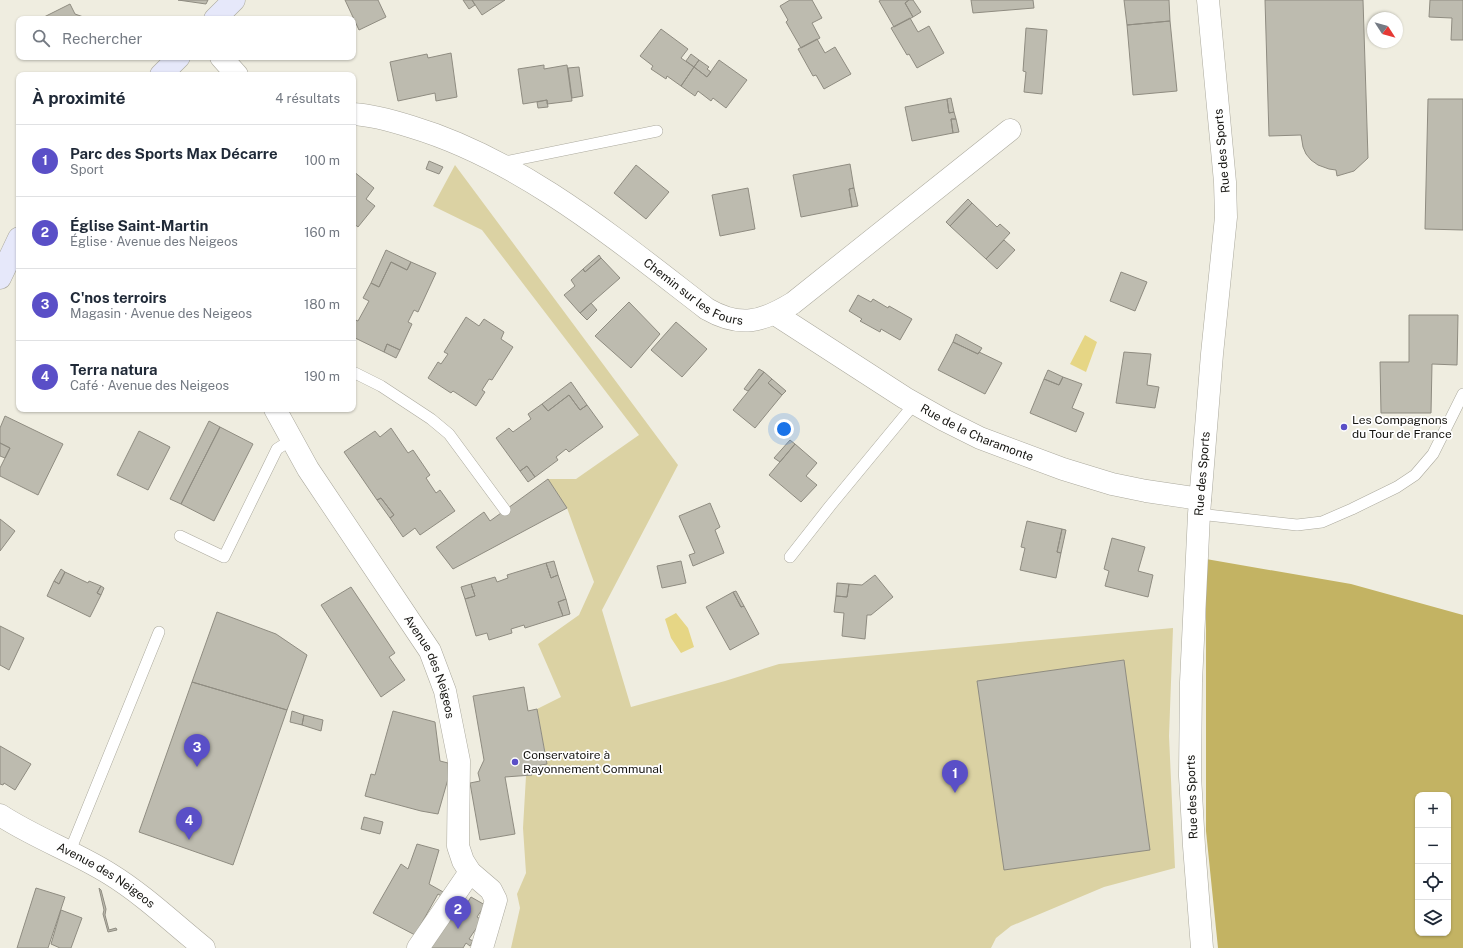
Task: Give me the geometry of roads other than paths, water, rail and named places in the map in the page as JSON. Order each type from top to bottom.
[{"type":"street","points":[[219,16],[234,0]]},
{"type":"street","name":"Rue des Sports","points":[[1202,948],[1190,776],[1191,682],[1199,506],[1226,217],[1225,182],[1208,0]]},
{"type":"street","points":[[164,72],[176,60]]},
{"type":"street","points":[[224,60],[234,72]]},
{"type":"street","name":"Chemin sur les Fours","points":[[356,115],[397,122],[436,134],[500,163],[586,217],[707,309],[721,317],[737,320],[757,320],[775,314],[793,303],[1010,130]]},
{"type":"street","points":[[0,278],[16,244]]},
{"type":"street","name":"Rue de la Charamonte","points":[[775,314],[915,403],[980,438],[1063,469],[1112,484],[1146,491],[1199,506]]},
{"type":"street","name":"Avenue des Neigeos","points":[[277,412],[308,469],[430,651],[445,691],[459,762],[458,846],[463,861],[470,872],[491,890],[496,900],[482,948]]},
{"type":"street","name":"Avenue des Neigeos","points":[[0,815],[111,874],[204,948]]},
{"type":"street","points":[[418,948],[470,872]]},
{"type":"lane","points":[[500,163],[657,130]]},
{"type":"lane","points":[[356,374],[381,386],[432,419],[449,434],[505,510]]},
{"type":"lane","points":[[1199,506],[1297,525],[1322,522],[1397,487],[1415,475],[1433,454],[1463,394]]},
{"type":"lane","points":[[790,557],[915,403]]},
{"type":"lane","points":[[180,536],[224,556],[277,449],[291,440]]},
{"type":"lane","points":[[70,851],[160,632]]},
{"type":"place","name":"Les Compagnons du Tour de France","points":[[1344,427]]},
{"type":"place","name":"Conservatoire à Rayonnement Communal","points":[[515,762]]},
{"type":"place","name":"C'nos terroirs","points":[[197,767]]},
{"type":"place","name":"Parc des Sports Max Décarre","points":[[955,793]]},
{"type":"place","name":"Terra natura","points":[[189,840]]},
{"type":"place","name":"Église Saint-Martin","points":[[458,929]]}]
